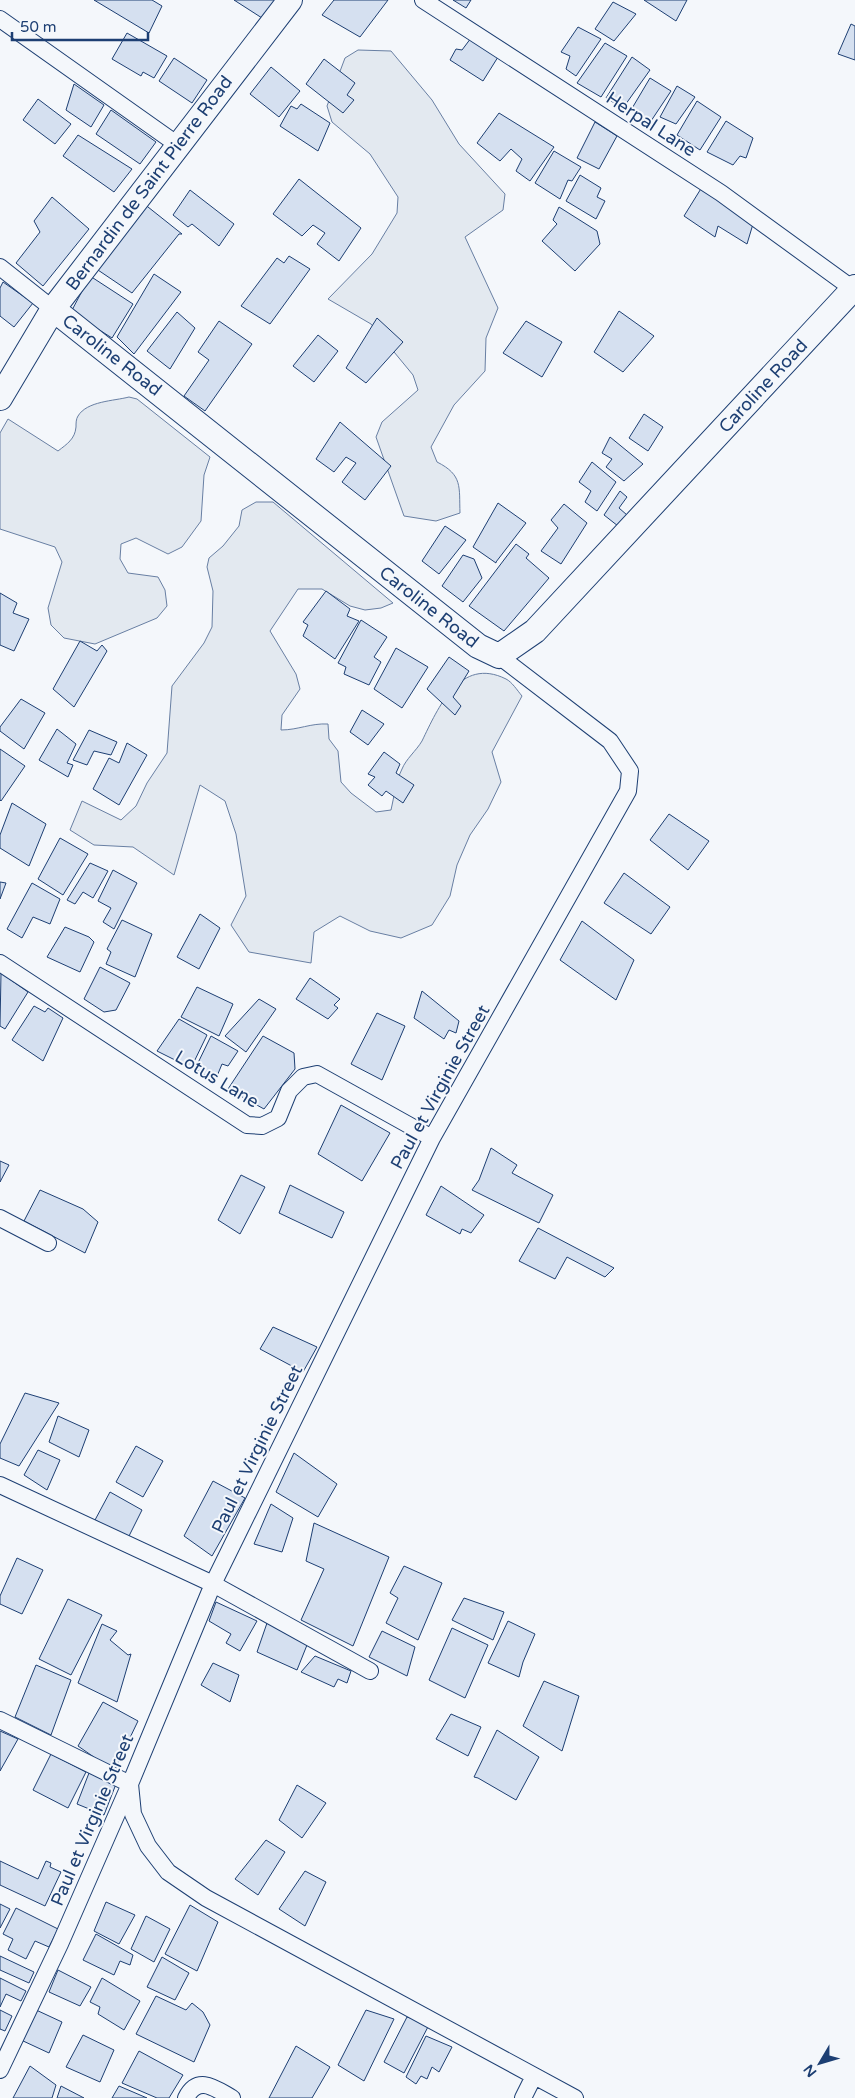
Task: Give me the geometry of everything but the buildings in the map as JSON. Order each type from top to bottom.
[{"type":"main road","name":"Bernardin de Saint Pierre Road","points":[[0,398],[53,308],[290,0]]},
{"type":"main road","name":"Caroline Road","points":[[53,308],[478,646],[500,656],[535,631],[854,288]]},
{"type":"street","name":"Herpal Lane","points":[[423,0],[721,192],[854,288]]},
{"type":"street","points":[[0,19],[178,145]]},
{"type":"street","points":[[0,267],[53,308]]},
{"type":"street","name":"Paul et Virginie Street","points":[[0,2070],[60,1944],[130,1784],[213,1584],[432,1138],[628,791],[630,771],[610,741],[500,656]]},
{"type":"street","name":"Lotus Lane","points":[[0,963],[247,1125],[262,1126],[278,1118],[289,1090],[302,1078],[317,1074],[432,1138]]},
{"type":"street","points":[[0,1218],[48,1243]]},
{"type":"street","points":[[0,1485],[213,1584],[370,1671]]},
{"type":"street","points":[[0,1720],[130,1784],[133,1814],[148,1846],[168,1872],[206,1898],[574,2098]]},
{"type":"street","points":[[523,2098],[534,2076]]},
{"type":"street","points":[[186,2098],[194,2087],[200,2085],[212,2087],[232,2098]]},
{"type":"shaded area","points":[[358,50],[391,51],[432,100],[459,144],[505,194],[503,210],[465,237],[498,308],[486,338],[485,371],[454,405],[431,447],[437,462],[455,477],[460,496],[460,513],[436,521],[404,516],[376,437],[382,422],[418,390],[413,375],[371,324],[328,299],[372,254],[397,213],[398,197],[370,154],[332,122],[327,106],[345,58]]},
{"type":"shaded area","points":[[129,397],[137,399],[210,457],[204,475],[201,521],[182,547],[168,554],[136,538],[121,544],[120,559],[128,573],[158,577],[165,590],[167,606],[157,618],[95,644],[64,638],[51,625],[48,608],[62,562],[55,547],[0,529],[0,433],[8,419],[58,451],[72,438],[77,418],[82,411],[94,404]]},
{"type":"shaded area","points":[[256,502],[273,502],[393,603],[381,608],[365,610],[350,606],[322,589],[298,589],[270,631],[296,674],[300,689],[282,715],[281,730],[328,724],[329,739],[338,751],[341,782],[351,793],[376,812],[391,810],[404,765],[422,741],[443,701],[463,680],[476,674],[490,674],[508,680],[522,696],[492,752],[501,782],[488,809],[470,835],[457,865],[450,896],[432,925],[401,938],[370,931],[340,916],[314,932],[311,963],[249,952],[231,925],[246,896],[236,834],[225,801],[200,785],[174,875],[133,847],[94,845],[70,830],[82,801],[121,820],[136,806],[147,783],[167,753],[172,686],[204,643],[212,627],[213,591],[207,567],[209,558],[223,546],[239,526],[242,510]]}]
